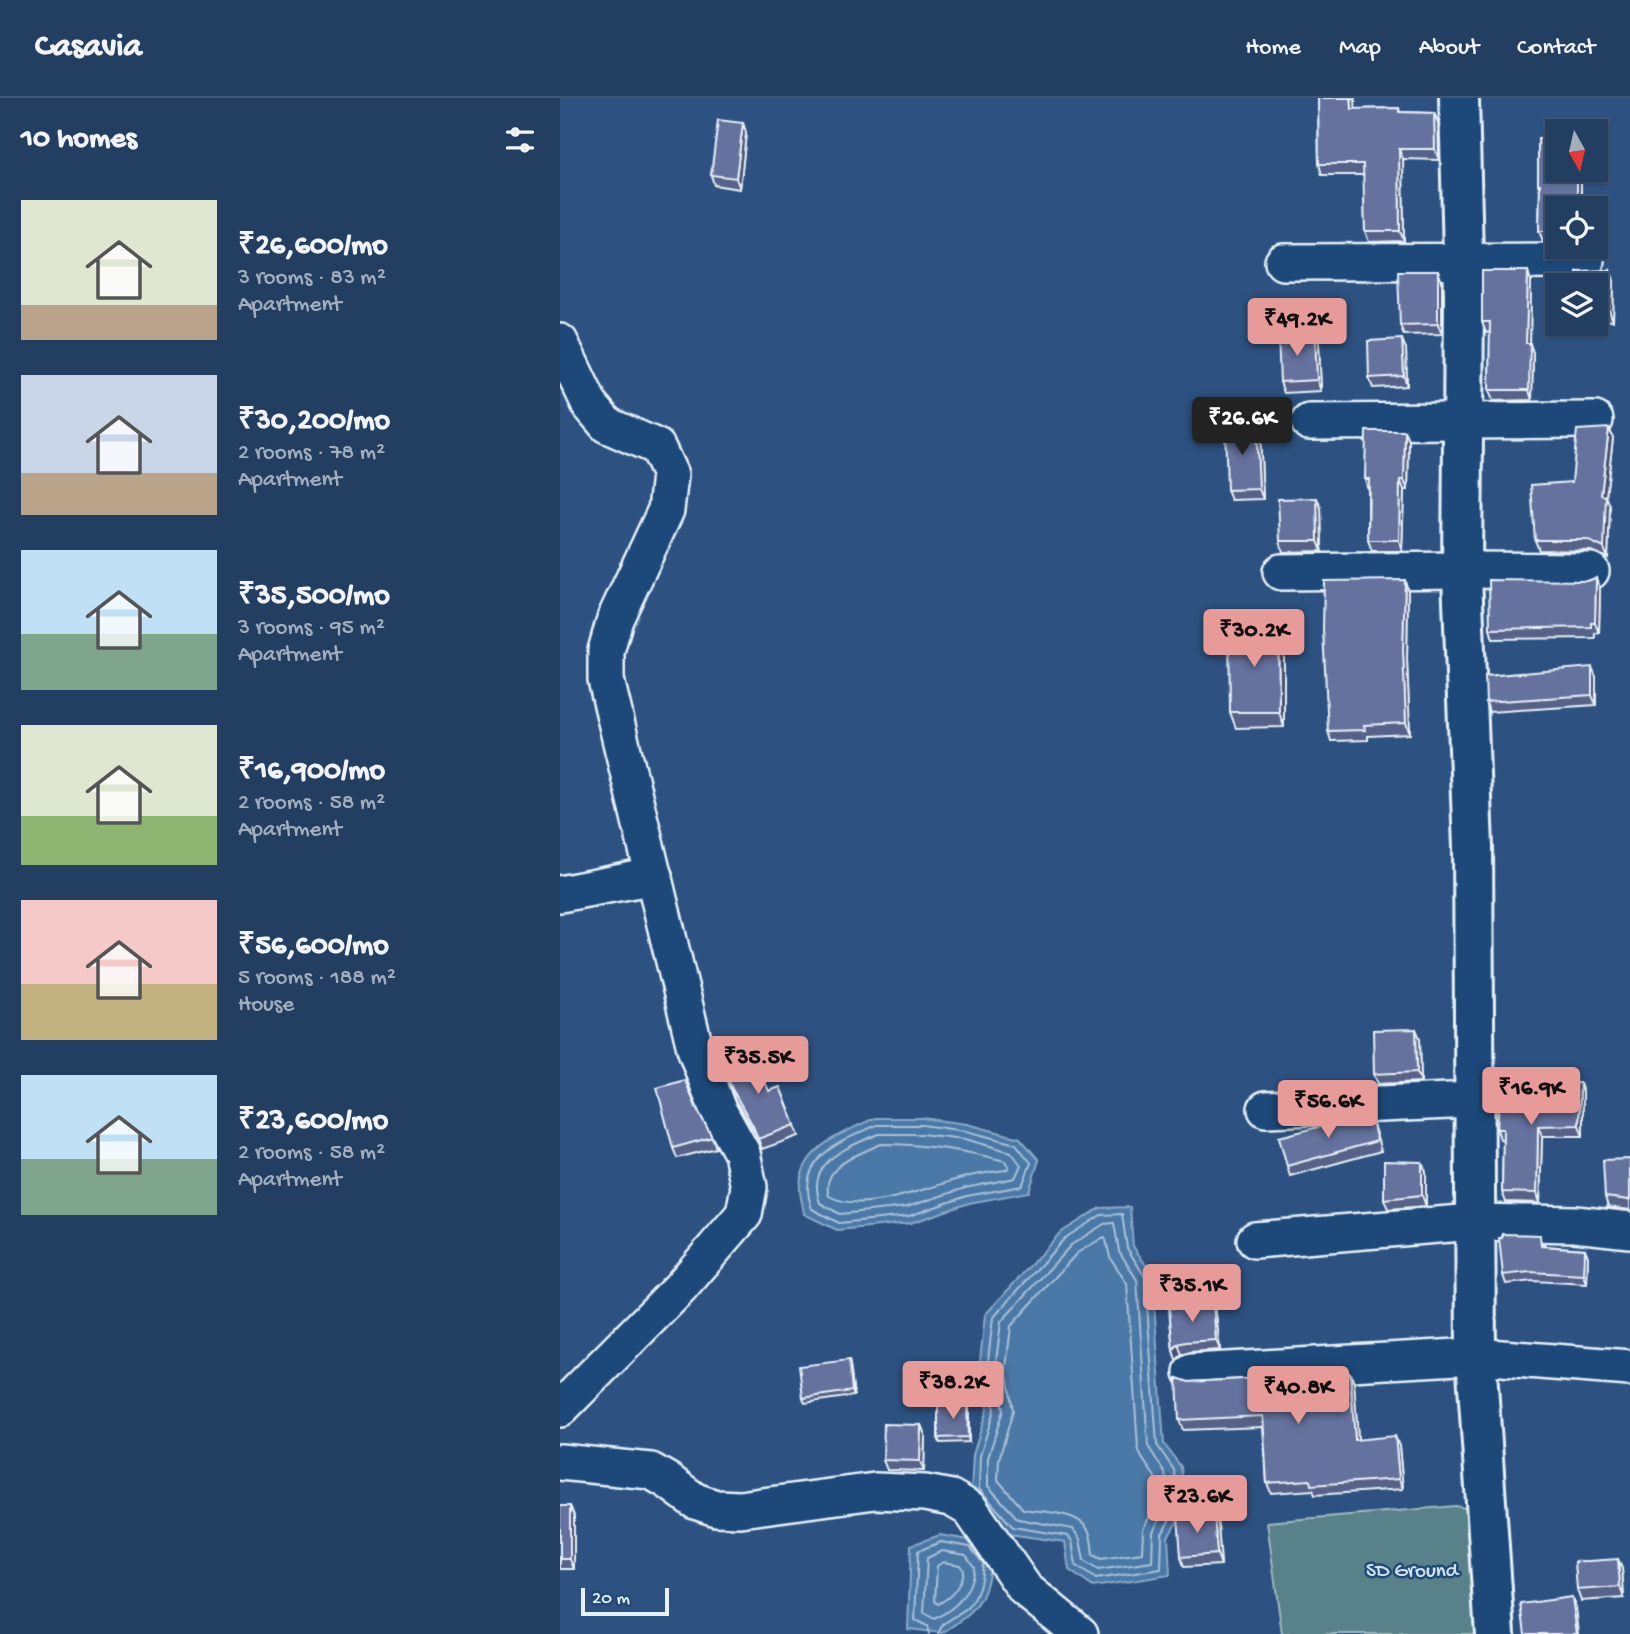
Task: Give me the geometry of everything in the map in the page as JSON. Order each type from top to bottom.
[{"type":"street","points":[[1459,98],[1463,261],[1462,570],[1473,847],[1476,1356],[1495,1634]]},
{"type":"street","points":[[1283,262],[1586,261]]},
{"type":"street","points":[[560,342],[590,405],[607,425],[657,447],[670,475],[666,509],[615,619],[606,651],[606,680],[695,1048],[717,1108],[742,1153],[749,1187],[744,1214],[680,1288],[560,1409]]},
{"type":"street","points":[[1309,422],[1595,420]]},
{"type":"street","points":[[1281,572],[1591,571]]},
{"type":"street","points":[[560,894],[653,876]]},
{"type":"street","points":[[1266,1109],[1473,1100]]},
{"type":"street","points":[[1255,1240],[1474,1222],[1575,1224],[1630,1230]]},
{"type":"street","points":[[1192,1372],[1476,1356],[1630,1368]]},
{"type":"street","points":[[560,1462],[651,1471],[668,1480],[695,1502],[716,1508],[740,1509],[875,1492],[925,1493],[951,1498],[970,1509],[1025,1589],[1080,1634]]},
{"type":"green space","name":"SD Ground","points":[[1456,1506],[1474,1510],[1481,1634],[1282,1634],[1267,1522]]},
{"type":"water","points":[[875,1118],[922,1118],[967,1124],[1020,1138],[1039,1160],[1029,1192],[969,1203],[911,1223],[837,1230],[804,1214],[800,1186],[808,1160],[827,1142]]},
{"type":"water","points":[[1130,1207],[1133,1246],[1152,1274],[1164,1444],[1181,1467],[1186,1507],[1168,1537],[1170,1575],[1093,1587],[1069,1570],[1065,1542],[1009,1534],[971,1491],[973,1455],[987,1409],[979,1370],[985,1315],[1060,1233],[1100,1208]]},
{"type":"water","points":[[940,1535],[975,1541],[991,1560],[986,1587],[972,1611],[943,1633],[908,1629],[911,1545]]},
{"type":"building","points":[[1318,98],[1351,98],[1352,109],[1399,108],[1399,112],[1434,113],[1435,149],[1399,149],[1400,231],[1365,231],[1363,164],[1319,164]]},
{"type":"building","points":[[718,120],[743,123],[736,178],[711,175]]},
{"type":"building","points":[[1538,139],[1545,139],[1545,182],[1577,182],[1577,196],[1545,196],[1545,231],[1539,231]]},
{"type":"building","points":[[1610,270],[1609,310],[1608,273],[1577,271]]},
{"type":"building","points":[[1398,271],[1438,271],[1438,324],[1400,325]]},
{"type":"building","points":[[1482,271],[1528,271],[1526,343],[1530,343],[1529,390],[1489,390],[1490,322],[1482,322]]},
{"type":"building","points":[[1315,334],[1317,380],[1280,382],[1278,335]]},
{"type":"building","points":[[1402,339],[1404,376],[1369,378],[1368,341]]},
{"type":"building","points":[[1256,424],[1259,489],[1227,490],[1225,425]]},
{"type":"building","points":[[1609,428],[1601,495],[1606,496],[1604,548],[1587,540],[1535,540],[1531,485],[1572,482],[1577,430]]},
{"type":"building","points":[[1366,431],[1405,431],[1404,480],[1400,480],[1399,540],[1368,540],[1369,479],[1365,479]]},
{"type":"building","points":[[1317,498],[1318,541],[1280,541],[1278,499]]},
{"type":"building","points":[[1596,578],[1595,623],[1591,623],[1591,627],[1490,629],[1489,580],[1587,581]]},
{"type":"building","points":[[1405,580],[1403,650],[1406,723],[1364,725],[1365,730],[1328,731],[1323,629],[1324,581]]},
{"type":"building","points":[[1278,625],[1279,712],[1230,712],[1229,626]]},
{"type":"building","points":[[1592,667],[1592,695],[1486,702],[1485,676]]},
{"type":"building","points":[[1416,1029],[1417,1072],[1374,1074],[1373,1030]]},
{"type":"building","points":[[751,1049],[769,1091],[780,1087],[795,1125],[758,1139],[732,1089],[722,1062]]},
{"type":"building","points":[[685,1080],[712,1137],[673,1148],[657,1088]]},
{"type":"building","points":[[1500,1083],[1545,1086],[1545,1083],[1580,1083],[1579,1125],[1538,1126],[1537,1193],[1502,1192],[1503,1129],[1497,1129]]},
{"type":"building","points":[[1370,1114],[1377,1141],[1287,1166],[1279,1137]]},
{"type":"building","points":[[1630,1159],[1630,1200],[1605,1197],[1603,1160]]},
{"type":"building","points":[[1384,1161],[1422,1162],[1422,1195],[1384,1199]]},
{"type":"building","points":[[1502,1234],[1540,1235],[1541,1246],[1585,1249],[1584,1275],[1530,1272],[1503,1275],[1499,1238],[1502,1238]]},
{"type":"building","points":[[1213,1304],[1216,1340],[1186,1342],[1178,1344],[1173,1350],[1169,1308]]},
{"type":"building","points":[[849,1360],[852,1391],[803,1398],[799,1366]]},
{"type":"building","points":[[1350,1373],[1355,1440],[1395,1436],[1399,1479],[1311,1485],[1310,1480],[1267,1483],[1263,1416],[1179,1420],[1177,1378],[1189,1382]]},
{"type":"building","points":[[938,1404],[967,1404],[968,1437],[938,1438]]},
{"type":"building","points":[[884,1424],[921,1425],[920,1461],[883,1460]]},
{"type":"building","points":[[560,1506],[570,1506],[570,1559],[560,1559]]},
{"type":"building","points":[[1214,1514],[1217,1554],[1181,1557],[1178,1516]]},
{"type":"building","points":[[1618,1559],[1620,1587],[1577,1590],[1575,1562]]},
{"type":"building","points":[[1572,1597],[1577,1634],[1525,1634],[1521,1604]]}]
